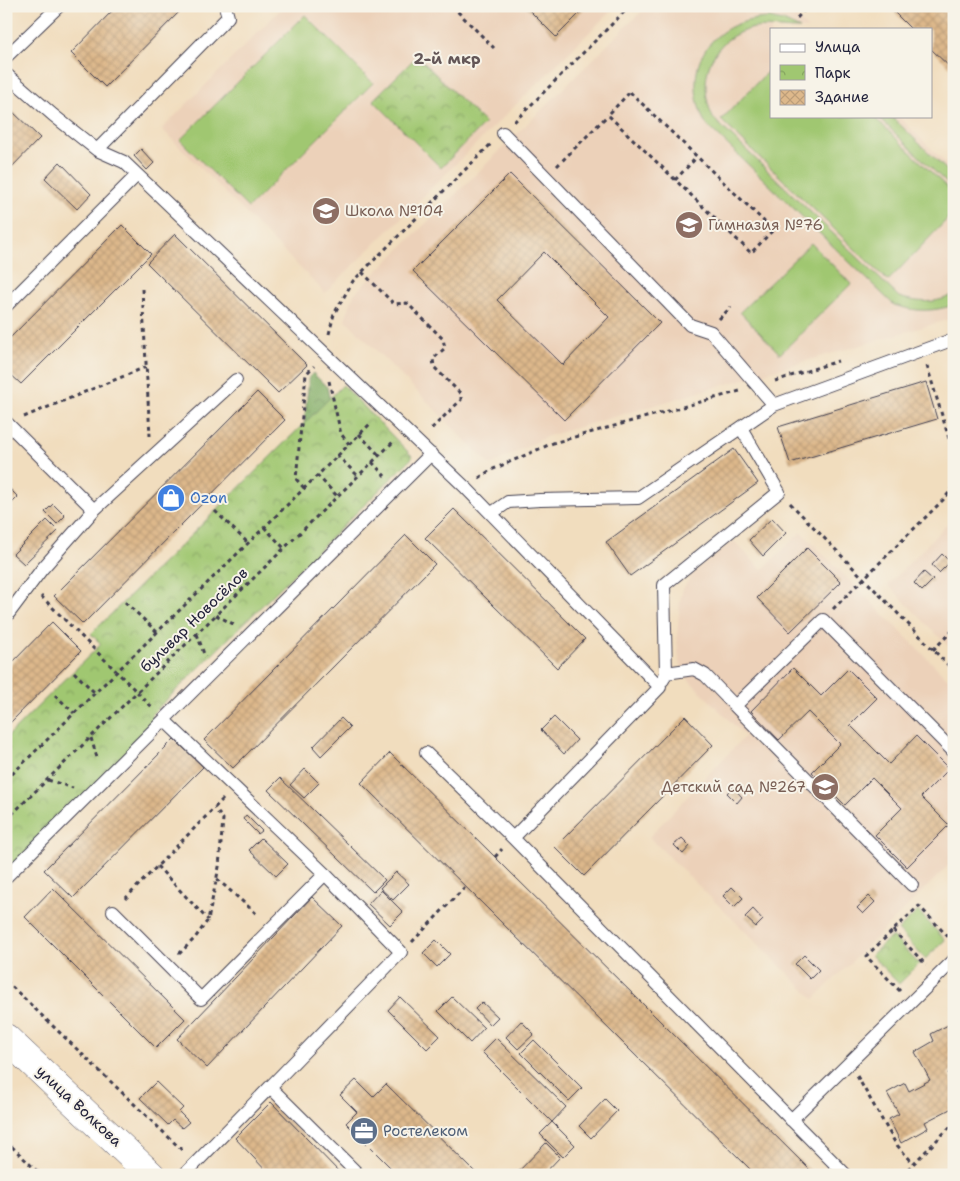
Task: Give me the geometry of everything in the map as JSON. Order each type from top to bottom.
[{"type":"main road","name":"улица Волкова","points":[[6,1038],[151,1175]]},
{"type":"main road","name":"улица Волкова","points":[[6,1062],[125,1175]]},
{"type":"lane","points":[[6,57],[58,6]]},
{"type":"lane","points":[[97,150],[228,17],[225,6]]},
{"type":"lane","points":[[6,74],[97,150],[124,162],[492,513],[660,687]]},
{"type":"lane","points":[[503,133],[690,325],[711,332],[774,405]]},
{"type":"lane","points":[[6,306],[137,175]]},
{"type":"lane","points":[[492,513],[508,502],[638,498],[774,405],[954,339]]},
{"type":"lane","points":[[6,617],[42,569],[94,510],[236,380]]},
{"type":"lane","points":[[7,422],[94,510]]},
{"type":"lane","points":[[513,838],[660,687],[666,673],[664,585],[779,492],[742,428]]},
{"type":"lane","points":[[6,877],[431,454]]},
{"type":"lane","points":[[735,706],[823,620],[954,752]]},
{"type":"lane","points":[[666,673],[694,669],[705,675],[912,885]]},
{"type":"lane","points":[[164,720],[325,874],[401,952],[184,1175]]},
{"type":"lane","points":[[426,753],[513,838],[846,1175]]},
{"type":"lane","points":[[113,911],[201,999],[325,874]]},
{"type":"lane","points":[[791,1120],[954,960]]},
{"type":"lane","points":[[270,1087],[359,1175]]},
{"type":"path","points":[[452,6],[494,48]]},
{"type":"path","points":[[324,353],[334,314],[353,281],[630,6]]},
{"type":"path","points":[[797,18],[808,6]]},
{"type":"path","points":[[546,177],[630,92],[773,230],[751,253],[608,115]]},
{"type":"path","points":[[675,180],[697,157]]},
{"type":"path","points":[[362,272],[394,304],[407,303],[443,339],[445,348],[433,359],[434,367],[461,394],[460,400],[418,442]]},
{"type":"path","points":[[142,289],[152,457]]},
{"type":"path","points":[[713,325],[731,307]]},
{"type":"path","points":[[922,351],[954,455]]},
{"type":"path","points":[[466,488],[489,471],[554,443],[842,360]]},
{"type":"path","points":[[304,488],[296,479],[303,403],[306,374],[316,364]]},
{"type":"path","points":[[7,422],[146,367]]},
{"type":"path","points":[[327,375],[341,434],[349,444]]},
{"type":"path","name":"бульвар Новосёлов","points":[[6,780],[378,416]]},
{"type":"path","points":[[359,434],[379,455]]},
{"type":"path","name":"бульвар Новосёлов","points":[[6,820],[398,437]]},
{"type":"path","points":[[337,456],[358,476]]},
{"type":"path","points":[[317,476],[337,496]]},
{"type":"path","points":[[823,620],[954,487]]},
{"type":"path","points":[[779,492],[954,672]]},
{"type":"path","points":[[215,511],[248,543]]},
{"type":"path","points":[[264,527],[284,548]]},
{"type":"path","points":[[30,585],[164,720]]},
{"type":"path","points":[[125,602],[157,632]]},
{"type":"path","points":[[933,650],[954,629]]},
{"type":"path","points":[[74,672],[95,692]]},
{"type":"path","points":[[55,695],[74,713]]},
{"type":"path","points":[[91,738],[104,780]]},
{"type":"path","points":[[48,780],[90,794]]},
{"type":"path","points":[[113,911],[234,786]]},
{"type":"path","points":[[168,966],[195,938],[208,920],[216,879],[223,819],[214,808]]},
{"type":"path","points":[[157,866],[208,920]]},
{"type":"path","points":[[216,879],[272,928]]},
{"type":"path","points":[[401,952],[466,886]]},
{"type":"path","points":[[904,994],[866,956],[919,906],[954,943]]},
{"type":"path","points":[[893,930],[930,969]]},
{"type":"path","points":[[6,981],[195,1163]]},
{"type":"path","points":[[849,1063],[896,1144],[913,1163]]},
{"type":"path","points":[[903,1174],[954,1123]]},
{"type":"path","points":[[6,1141],[41,1175]]},
{"type":"path","points":[[903,1174],[939,1175]]},
{"type":"shaded area","name":"Школа №104","points":[[279,6],[616,6],[325,293],[162,129],[281,9]]},
{"type":"shaded area","name":"Гимназия №76","points":[[647,6],[785,6],[807,28],[770,28],[770,118],[900,118],[954,171],[954,318],[548,436],[490,465],[345,319],[354,294]]},
{"type":"shaded area","points":[[954,517],[954,652],[888,585]]},
{"type":"shaded area","name":"Детский сад №267","points":[[801,532],[954,685],[954,860],[814,999],[649,837],[745,736],[688,679],[679,661],[677,639],[680,600],[683,589],[692,574],[734,541],[762,570]]},
{"type":"green space","points":[[305,15],[373,83],[248,208],[180,140]]},
{"type":"green space","points":[[769,18],[783,21],[798,28],[754,28],[739,33],[717,50],[707,75],[706,89],[708,104],[713,118],[899,297],[927,302],[941,300],[954,294],[954,305],[924,310],[894,305],[705,123],[698,103],[696,84],[698,67],[705,51],[715,38],[730,28],[748,21]]},
{"type":"green space","points":[[417,56],[485,123],[441,168],[373,100]]},
{"type":"green space","points":[[770,69],[770,118],[875,118],[954,194],[954,212],[888,281],[721,120]]},
{"type":"green space","points":[[879,118],[893,118],[954,177],[954,190]]},
{"type":"green space","points":[[811,243],[851,284],[780,354],[740,312]]},
{"type":"green space","points":[[313,373],[327,387],[336,428],[299,473],[309,377]]},
{"type":"green space","points":[[343,385],[413,457],[151,715],[158,723],[14,865],[6,857],[6,738],[101,644],[91,634]]},
{"type":"green space","points":[[918,911],[945,940],[925,959],[898,930]]},
{"type":"green space","points":[[892,936],[919,964],[899,984],[871,955]]},
{"type":"building","points":[[117,6],[185,6],[105,87],[71,53]]},
{"type":"building","points":[[525,6],[587,6],[556,37]]},
{"type":"building","points":[[888,6],[946,6],[954,14],[954,71],[932,50],[932,28],[910,28]]},
{"type":"building","points":[[11,110],[40,138],[6,173],[6,115]]},
{"type":"building","points":[[141,149],[154,163],[147,170],[134,156]]},
{"type":"building","points":[[60,162],[91,194],[77,209],[45,178]]},
{"type":"building","points":[[510,174],[660,323],[564,420],[413,271]],"holes":[[[544,252],[609,317],[563,365],[497,300]]]},
{"type":"building","points":[[122,225],[151,254],[21,384],[6,370],[6,342]]},
{"type":"building","points":[[175,234],[307,365],[278,393],[147,263]]},
{"type":"building","points":[[926,382],[937,419],[790,463],[778,427]]},
{"type":"building","points":[[257,392],[285,420],[83,624],[54,596]]},
{"type":"building","points":[[734,449],[758,483],[630,576],[606,542]]},
{"type":"building","points":[[6,485],[18,497],[6,509]]},
{"type":"building","points":[[53,504],[65,516],[57,524],[45,512]]},
{"type":"building","points":[[454,509],[585,639],[557,668],[425,538]]},
{"type":"building","points":[[772,518],[786,533],[763,556],[749,540]]},
{"type":"building","points":[[47,520],[58,531],[24,564],[13,554]]},
{"type":"building","points":[[406,535],[435,564],[233,768],[204,740]]},
{"type":"building","points":[[807,548],[841,582],[790,632],[757,598]]},
{"type":"building","points":[[942,554],[950,562],[939,573],[932,565]]},
{"type":"building","points":[[924,572],[933,580],[922,591],[914,583]]},
{"type":"building","points":[[52,622],[81,651],[6,727],[6,669]]},
{"type":"building","points":[[793,668],[821,696],[848,669],[877,698],[850,725],[889,764],[916,736],[949,769],[921,797],[949,825],[907,867],[875,835],[902,808],[872,778],[845,805],[812,772],[840,744],[808,712],[779,740],[751,711]]},
{"type":"building","points":[[685,716],[713,745],[584,876],[555,847]]},
{"type":"building","points":[[554,717],[577,740],[564,754],[541,730]]},
{"type":"building","points":[[341,718],[350,727],[321,756],[313,747]]},
{"type":"building","points":[[174,739],[203,767],[73,898],[44,870]]},
{"type":"building","points":[[390,753],[815,1175],[756,1175],[361,783]]},
{"type":"building","points":[[305,769],[319,783],[304,798],[290,785]]},
{"type":"building","points":[[280,778],[385,880],[373,892],[268,790]]},
{"type":"building","points":[[733,787],[742,797],[737,803],[727,793]]},
{"type":"building","points":[[246,815],[262,831],[258,834],[243,819]]},
{"type":"building","points":[[261,838],[288,864],[276,876],[249,850]]},
{"type":"building","points":[[682,838],[690,846],[683,854],[674,845]]},
{"type":"building","points":[[396,872],[409,884],[393,900],[380,888]]},
{"type":"building","points":[[732,887],[743,898],[734,907],[723,896]]},
{"type":"building","points":[[53,888],[185,1019],[156,1048],[25,917]]},
{"type":"building","points":[[381,890],[403,912],[390,925],[368,904]]},
{"type":"building","points":[[869,896],[875,902],[863,914],[857,908]]},
{"type":"building","points":[[312,897],[342,926],[207,1068],[177,1039]]},
{"type":"building","points":[[753,909],[763,920],[756,927],[745,917]]},
{"type":"building","points":[[436,940],[450,954],[437,967],[423,953]]},
{"type":"building","points":[[804,955],[819,970],[810,979],[795,964]]},
{"type":"building","points":[[400,997],[440,1036],[427,1049],[388,1010]]},
{"type":"building","points":[[452,997],[484,1028],[470,1043],[438,1011]]},
{"type":"building","points":[[482,1002],[498,1017],[490,1025],[475,1009]]},
{"type":"building","points":[[521,1021],[534,1034],[518,1049],[506,1037]]},
{"type":"building","points":[[950,1024],[954,1031],[954,1070],[948,1073],[954,1085],[954,1107],[925,1122],[928,1128],[901,1143],[889,1119],[899,1114],[887,1093],[905,1083],[909,1091],[930,1080],[915,1052],[934,1041],[931,1034]]},
{"type":"building","points":[[496,1038],[566,1107],[552,1122],[482,1052]]},
{"type":"building","points":[[534,1040],[582,1088],[569,1101],[521,1053]]},
{"type":"building","points":[[356,1080],[373,1097],[386,1084],[478,1175],[398,1175],[346,1123],[357,1112],[340,1095]]},
{"type":"building","points":[[156,1082],[183,1108],[179,1112],[189,1122],[182,1128],[173,1120],[168,1125],[140,1098]]},
{"type":"building","points":[[605,1099],[617,1111],[591,1138],[579,1126]]},
{"type":"building","points":[[271,1102],[342,1175],[270,1175],[235,1138]]},
{"type":"building","points":[[552,1122],[575,1145],[563,1157],[540,1134]]},
{"type":"building","points":[[546,1143],[560,1157],[543,1175],[515,1175]]},
{"type":"place","name":"Школа №104","points":[[326,211]]},
{"type":"place","name":"Гимназия №76","points":[[689,225]]},
{"type":"place","name":"Ozon","points":[[171,498]]},
{"type":"place","name":"Детский сад №267","points":[[825,787]]},
{"type":"place","name":"Ростелеком","points":[[364,1131]]},
{"type":"district","name":"2-й мкр","points":[[447,58]]}]
